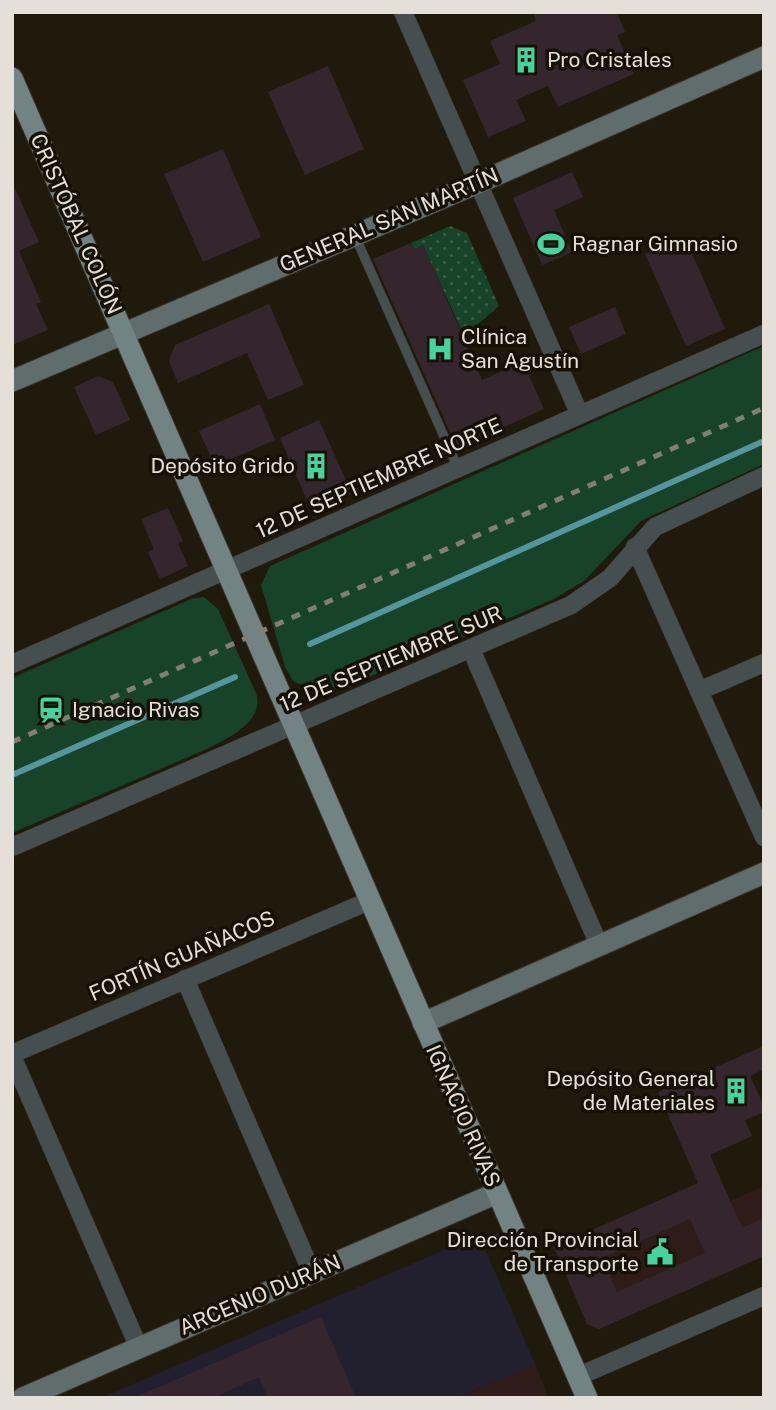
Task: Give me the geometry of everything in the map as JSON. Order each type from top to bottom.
[{"type":"main road","name":"GENERAL SAN MARTÍN","points":[[12,380],[478,183],[764,57]]},
{"type":"main road","name":"CRISTÓBAL COLÓN","points":[[12,78],[124,332]]},
{"type":"main road","name":"IGNACIO RIVAS","points":[[124,332],[587,1398]]},
{"type":"main road","points":[[423,1023],[764,873]]},
{"type":"main road","name":"ARCENIO DURÁN","points":[[23,1398],[497,1193]]},
{"type":"street","points":[[403,12],[580,415]]},
{"type":"street","name":"12 DE SEPTIEMBRE NORTE","points":[[12,664],[764,334]]},
{"type":"street","name":"12 DE SEPTIEMBRE SUR","points":[[12,847],[471,649],[584,597],[610,578],[635,547],[667,519],[764,476]]},
{"type":"street","points":[[635,547],[764,837]]},
{"type":"street","points":[[471,649],[599,945]]},
{"type":"street","points":[[699,691],[764,663]]},
{"type":"street","name":"FORTÍN GUAÑACOS","points":[[12,1055],[369,901]]},
{"type":"street","points":[[185,979],[312,1273]]},
{"type":"street","points":[[12,1055],[139,1348]]},
{"type":"street","points":[[579,1376],[764,1296]]},
{"type":"lane","points":[[355,235],[458,468]]},
{"type":"shaded area","name":"Dirección Provincial de Transporte","points":[[698,1183],[703,1194],[723,1184],[730,1201],[764,1186],[764,1256],[599,1329],[587,1324],[554,1247]]},
{"type":"shaded area","points":[[463,1242],[485,1249],[535,1364],[456,1398],[101,1398]]},
{"type":"shaded area","points":[[535,1364],[549,1398],[456,1398]]},
{"type":"green space","points":[[450,226],[467,233],[499,306],[464,336],[423,245],[414,249],[411,243]]},
{"type":"green space","points":[[764,346],[764,464],[641,521],[584,581],[554,599],[343,688],[316,691],[293,681],[285,667],[261,585],[270,566]]},
{"type":"green space","points":[[204,597],[218,609],[256,693],[257,703],[250,721],[234,734],[207,749],[12,833],[12,678],[191,599]]},
{"type":"building","points":[[533,12],[617,12],[625,32],[617,35],[634,74],[558,107],[548,86],[516,100],[526,121],[488,137],[463,80],[500,64],[490,41],[536,21]]},
{"type":"building","points":[[328,66],[364,149],[305,175],[268,92]]},
{"type":"building","points":[[223,149],[261,237],[203,262],[164,174]]},
{"type":"building","points":[[572,172],[583,197],[554,210],[572,252],[542,265],[513,198]]},
{"type":"building","points":[[12,182],[39,242],[19,251],[41,302],[36,304],[48,330],[12,345]]},
{"type":"building","points":[[685,237],[725,329],[686,346],[645,254]]},
{"type":"building","name":"Clínica San Agustín","points":[[411,243],[414,249],[423,245],[482,380],[523,362],[544,409],[457,448],[373,259]]},
{"type":"building","points":[[269,304],[304,385],[268,400],[247,353],[178,383],[169,361],[175,345]]},
{"type":"building","points":[[615,307],[626,334],[581,354],[569,327]]},
{"type":"building","points":[[98,376],[113,382],[130,420],[96,435],[74,387]]},
{"type":"building","points":[[260,404],[275,440],[215,466],[199,431]]},
{"type":"building","name":"Depósito Grido","points":[[319,420],[352,494],[312,512],[280,438]]},
{"type":"building","points":[[168,508],[183,541],[178,543],[188,566],[160,579],[148,552],[154,549],[141,519]]},
{"type":"building","name":"Dirección Provincial de Transporte","points":[[764,1046],[764,1069],[750,1076],[764,1106],[764,1112],[745,1120],[752,1136],[710,1155],[742,1228],[764,1218],[764,1256],[599,1329],[587,1324],[554,1247],[698,1183],[658,1092]],"holes":[[[690,1219],[705,1253],[617,1292],[602,1258]]]},
{"type":"building","points":[[321,1317],[356,1398],[268,1398],[259,1377],[213,1398],[133,1398]]},
{"type":"waterway","points":[[310,644],[764,441]]},
{"type":"waterway","points":[[12,775],[235,677]]},
{"type":"railway","points":[[12,742],[764,408]]},
{"type":"place","name":"Pro Cristales","points":[[526,60]]},
{"type":"place","name":"Ragnar Gimnasio","points":[[551,244]]},
{"type":"place","name":"Clínica San Agustín","points":[[440,349]]},
{"type":"place","name":"Depósito Grido","points":[[316,466]]},
{"type":"place","name":"Ignacio Rivas","points":[[51,710]]},
{"type":"place","name":"Depósito General de Materiales","points":[[736,1091]]},
{"type":"place","name":"Dirección Provincial de Transporte","points":[[660,1252]]}]
